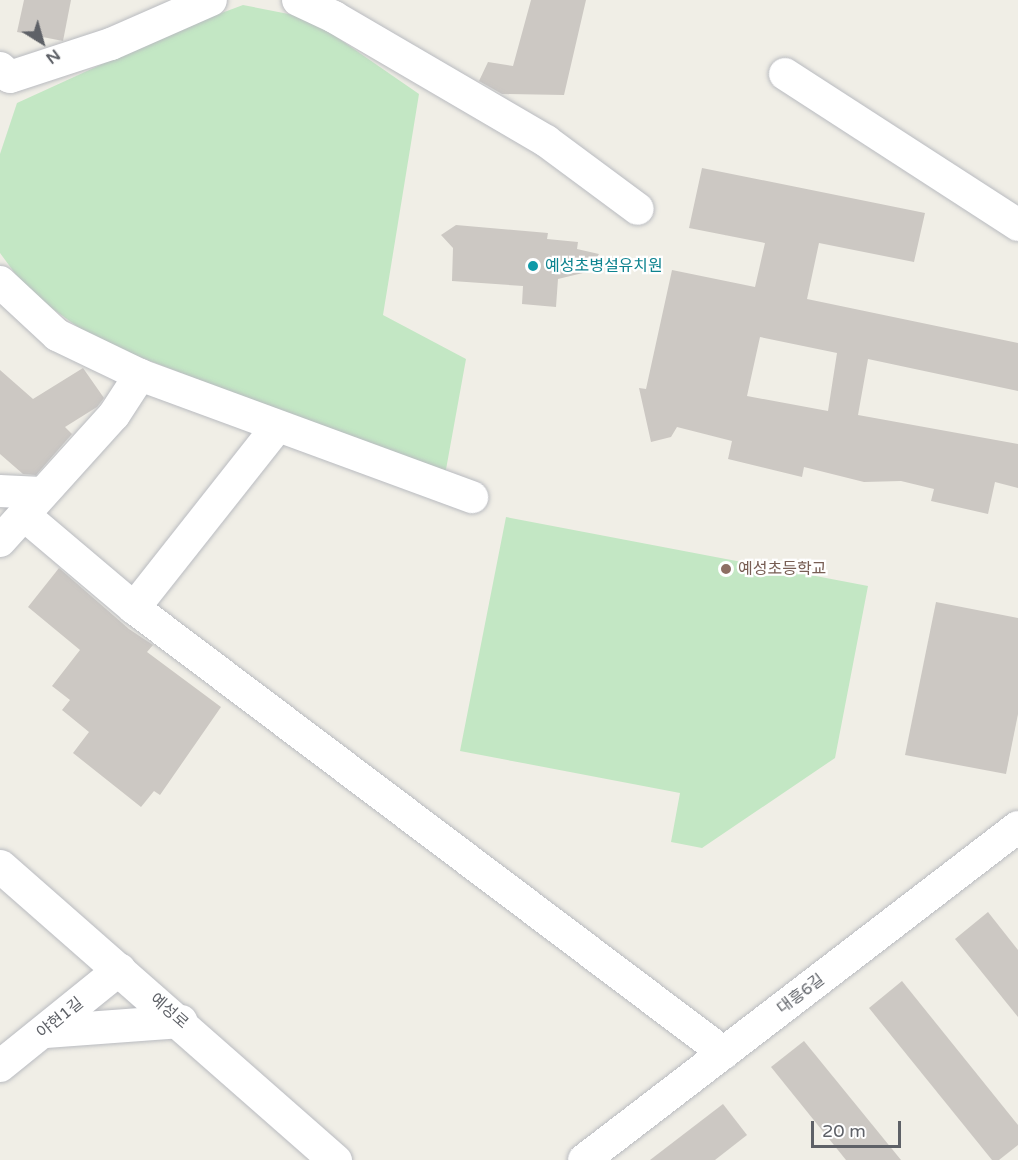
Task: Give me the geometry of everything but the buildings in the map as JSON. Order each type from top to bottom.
[{"type":"street","points":[[3,82],[111,44],[211,0]]},
{"type":"street","points":[[298,0],[334,17],[546,141],[638,209]]},
{"type":"street","points":[[786,74],[1018,225]]},
{"type":"street","points":[[0,282],[57,335],[140,375],[276,428],[472,497]]},
{"type":"street","points":[[0,541],[114,415],[140,375]]},
{"type":"street","points":[[134,608],[276,428]]},
{"type":"street","points":[[0,491],[32,504],[134,608],[724,1053]]},
{"type":"street","name":"대흥6길","points":[[584,1160],[1018,827]]},
{"type":"street","name":"예성로","points":[[0,866],[181,1020],[335,1160]]},
{"type":"street","name":"야현1길","points":[[0,1066],[120,969]]},
{"type":"street","points":[[45,1031],[181,1020]]},
{"type":"green space","points":[[243,5],[309,18],[419,94],[383,315],[466,359],[445,475],[96,340],[28,291],[0,253],[0,154],[17,103],[179,29]]},
{"type":"green space","points":[[506,517],[868,586],[835,758],[702,848],[671,842],[680,793],[460,751]]},
{"type":"place","name":"예성초병설유치원","points":[[533,266]]},
{"type":"place","name":"예성초등학교","points":[[726,569]]}]
